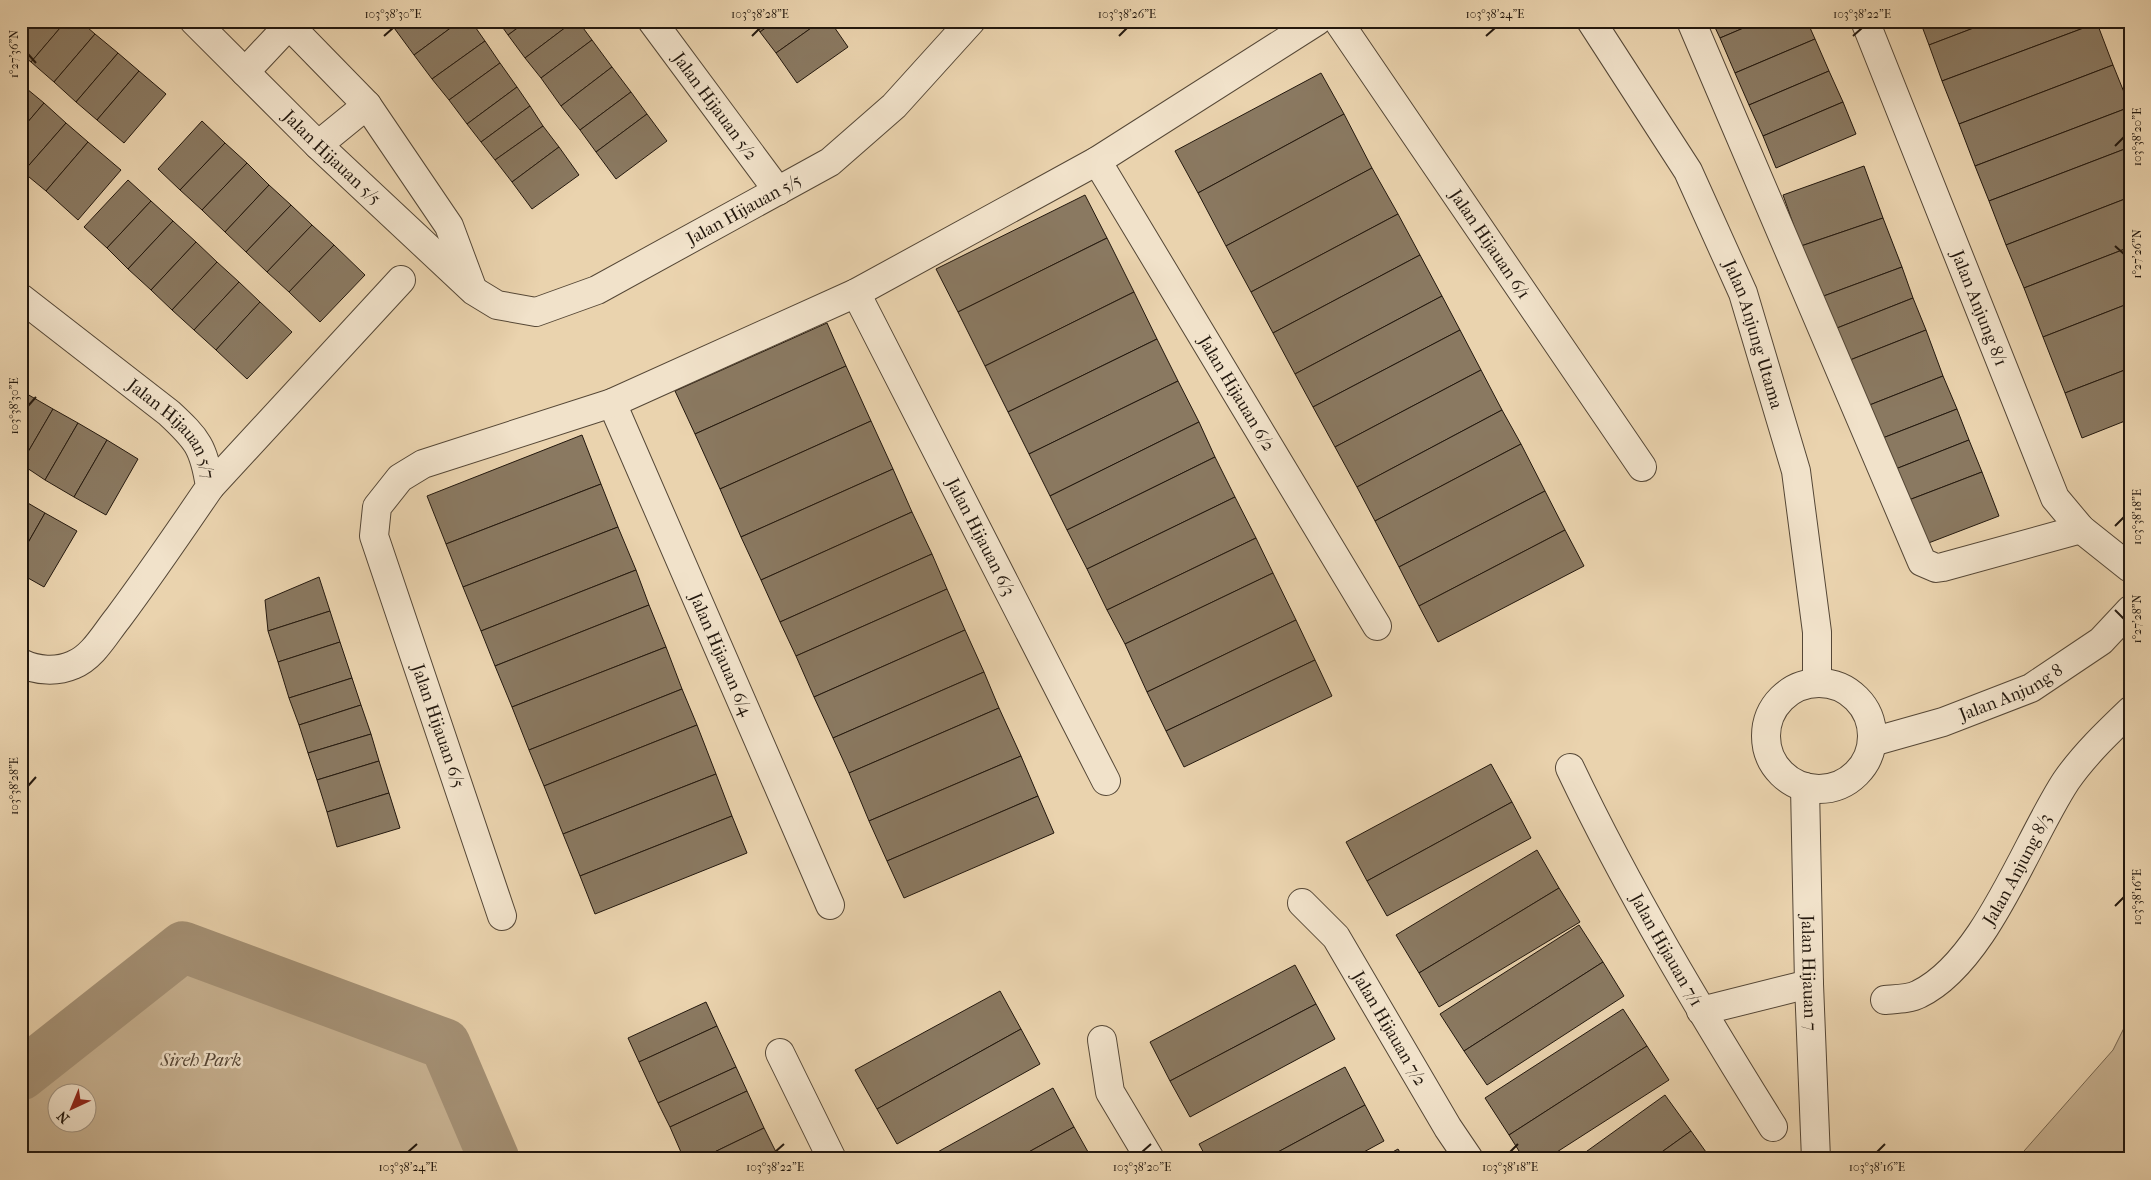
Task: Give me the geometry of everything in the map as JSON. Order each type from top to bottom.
[{"type":"street","name":"Jalan Hijauan 5/5","points":[[194,21],[318,145],[474,291],[497,305],[536,312],[597,290],[830,162],[870,130],[971,21]]},
{"type":"street","name":"Jalan Hijauan 5/2","points":[[652,21],[778,191]]},
{"type":"street","points":[[612,403],[856,293],[1097,161],[1317,21]]},
{"type":"street","name":"Jalan Hijauan 6/1","points":[[1338,21],[1642,467]]},
{"type":"street","name":"Jalan Anjung Utama","points":[[1591,21],[1688,171],[1743,293],[1796,471],[1817,632],[1817,682]]},
{"type":"street","points":[[1691,21],[1922,562],[1936,568],[1943,567],[2081,528]]},
{"type":"street","name":"Jalan Anjung 8/1","points":[[1866,21],[2055,498],[2081,528],[2130,568]]},
{"type":"street","points":[[245,72],[287,23],[367,105],[449,226],[474,291]]},
{"type":"street","points":[[318,145],[367,105]]},
{"type":"street","name":"Jalan Hijauan 6/2","points":[[1097,161],[1377,626]]},
{"type":"street","points":[[210,486],[401,280]]},
{"type":"street","name":"Jalan Hijauan 6/3","points":[[856,293],[1106,781]]},
{"type":"street","name":"Jalan Hijauan 5/7","points":[[21,298],[169,413],[189,432],[202,450],[210,486],[155,569],[90,653],[74,665],[56,669],[40,670],[21,663]]},
{"type":"street","name":"Jalan Hijauan 6/5","points":[[502,916],[374,536],[377,507],[400,478],[423,464],[612,403]]},
{"type":"street","name":"Jalan Hijauan 6/4","points":[[612,403],[830,905]]},
{"type":"street","name":"Jalan Anjung 8","points":[[1872,742],[1943,722],[2031,688],[2101,641],[2130,610]]},
{"type":"street","points":[[1817,682],[1832,684],[1846,690],[1858,700],[1867,712],[1872,726],[1872,742],[1868,757],[1860,770],[1849,780],[1835,787],[1820,789],[1805,787],[1791,781],[1779,772],[1768,752],[1765,729],[1769,714],[1777,701],[1788,691],[1802,684],[1817,682]]},
{"type":"street","name":"Jalan Anjung 8/3","points":[[1885,1000],[1918,995],[1942,979],[1971,949],[2066,782],[2093,747],[2130,711]]},
{"type":"street","name":"Jalan Hijauan 7/1","points":[[1570,768],[1603,837],[1701,1011],[1773,1127]]},
{"type":"street","name":"Jalan Hijauan 7","points":[[1805,787],[1809,984],[1816,1159]]},
{"type":"street","name":"Jalan Hijauan 7/2","points":[[1302,903],[1336,937],[1448,1128],[1469,1159]]},
{"type":"street","points":[[1701,1011],[1809,984]]},
{"type":"street","points":[[1102,1040],[1110,1092],[1150,1159]]},
{"type":"street","points":[[780,1053],[832,1159]]},
{"type":"green space","name":"Sireh Park","points":[[183,947],[445,1044],[494,1159],[21,1159],[21,1075]]},
{"type":"green space","points":[[2130,1016],[2130,1159],[2017,1159],[2113,1050]]},
{"type":"building","points":[[21,21],[32,21],[21,34]]},
{"type":"building","points":[[32,21],[66,21],[31,62],[21,54],[21,34]]},
{"type":"building","points":[[66,21],[80,21],[95,34],[54,82],[31,62]]},
{"type":"building","points":[[389,21],[460,21],[414,55]]},
{"type":"building","points":[[460,21],[471,21],[485,41],[432,79],[414,55]]},
{"type":"building","points":[[498,21],[527,21],[508,35]]},
{"type":"building","points":[[527,21],[574,21],[525,58],[508,35]]},
{"type":"building","points":[[574,21],[578,21],[592,40],[541,78],[525,58]]},
{"type":"building","points":[[752,21],[775,21],[760,32]]},
{"type":"building","points":[[775,21],[821,21],[776,53],[760,32]]},
{"type":"building","points":[[821,21],[830,21],[848,47],[797,83],[776,53]]},
{"type":"building","points":[[1712,21],[1760,21],[1720,38]]},
{"type":"building","points":[[1760,21],[1807,21],[1815,39],[1735,73],[1720,38]]},
{"type":"building","points":[[1920,21],[1992,21],[1929,45]]},
{"type":"building","points":[[1992,21],[2096,21],[2097,23],[1942,81],[1929,45]]},
{"type":"building","points":[[2097,23],[2113,65],[1959,124],[1942,81]]},
{"type":"building","points":[[95,34],[118,53],[76,102],[54,82]]},
{"type":"building","points":[[1815,39],[1829,71],[1749,105],[1735,73]]},
{"type":"building","points":[[592,40],[612,67],[561,106],[541,78]]},
{"type":"building","points":[[485,41],[500,63],[449,100],[432,79]]},
{"type":"building","points":[[118,53],[139,71],[97,120],[76,102]]},
{"type":"building","points":[[500,63],[517,87],[467,124],[449,100]]},
{"type":"building","points":[[2113,65],[2130,107],[1975,166],[1959,124]]},
{"type":"building","points":[[612,67],[631,92],[580,130],[561,106]]},
{"type":"building","points":[[139,71],[166,94],[124,143],[97,120]]},
{"type":"building","points":[[1829,71],[1843,102],[1763,136],[1749,105]]},
{"type":"building","points":[[1321,73],[1344,114],[1198,193],[1175,151]]},
{"type":"building","points":[[21,84],[44,103],[21,130]]},
{"type":"building","points":[[517,87],[530,106],[481,142],[467,124]]},
{"type":"building","points":[[631,92],[647,114],[596,152],[580,130]]},
{"type":"building","points":[[1843,102],[1856,134],[1776,168],[1763,136]]},
{"type":"building","points":[[44,103],[66,123],[23,172],[21,170],[21,130]]},
{"type":"building","points":[[530,106],[543,126],[495,160],[481,142]]},
{"type":"building","points":[[2130,107],[2130,147],[1989,201],[1975,166]]},
{"type":"building","points":[[647,114],[667,141],[616,179],[596,152]]},
{"type":"building","points":[[1344,114],[1372,168],[1226,246],[1198,193]]},
{"type":"building","points":[[202,121],[225,143],[180,190],[158,169]]},
{"type":"building","points":[[66,123],[88,142],[46,191],[23,172]]},
{"type":"building","points":[[543,126],[559,147],[512,182],[495,160]]},
{"type":"building","points":[[88,142],[121,170],[78,220],[46,191]]},
{"type":"building","points":[[225,143],[247,163],[202,210],[180,190]]},
{"type":"building","points":[[559,147],[579,175],[532,209],[512,182]]},
{"type":"building","points":[[2130,147],[2130,197],[2006,245],[1989,201]]},
{"type":"building","points":[[247,163],[269,185],[225,232],[202,210]]},
{"type":"building","points":[[1864,166],[1883,218],[1801,246],[1783,195]]},
{"type":"building","points":[[1372,168],[1398,214],[1251,292],[1226,246]]},
{"type":"building","points":[[128,180],[151,201],[107,248],[84,227]]},
{"type":"building","points":[[269,185],[291,205],[246,252],[225,232]]},
{"type":"building","points":[[1085,195],[1107,238],[958,312],[936,269]]},
{"type":"building","points":[[2130,197],[2130,247],[2024,288],[2006,245]]},
{"type":"building","points":[[151,201],[173,221],[128,269],[107,248]]},
{"type":"building","points":[[291,205],[312,225],[267,272],[246,252]]},
{"type":"building","points":[[1398,214],[1420,255],[1273,333],[1251,292]]},
{"type":"building","points":[[1883,218],[1902,267],[1821,297],[1801,246]]},
{"type":"building","points":[[173,221],[196,242],[151,290],[128,269]]},
{"type":"building","points":[[312,225],[334,245],[289,292],[267,272]]},
{"type":"building","points":[[1107,238],[1134,292],[985,366],[958,312]]},
{"type":"building","points":[[196,242],[217,262],[172,310],[151,290]]},
{"type":"building","points":[[334,245],[365,275],[320,322],[289,292]]},
{"type":"building","points":[[2130,247],[2130,303],[2043,337],[2024,288]]},
{"type":"building","points":[[1420,255],[1442,296],[1295,374],[1273,333]]},
{"type":"building","points":[[217,262],[239,282],[194,330],[172,310]]},
{"type":"building","points":[[1902,267],[1913,298],[1832,330],[1821,297]]},
{"type":"building","points":[[239,282],[260,302],[216,350],[194,330]]},
{"type":"building","points":[[1134,292],[1157,339],[1008,412],[985,366]]},
{"type":"building","points":[[1442,296],[1460,330],[1313,407],[1295,374]]},
{"type":"building","points":[[1913,298],[1926,330],[1845,362],[1832,330]]},
{"type":"building","points":[[260,302],[292,332],[247,379],[216,350]]},
{"type":"building","points":[[2130,303],[2130,368],[2065,393],[2043,337]]},
{"type":"building","points":[[827,323],[846,366],[695,434],[675,391]]},
{"type":"building","points":[[1460,330],[1481,370],[1335,447],[1313,407]]},
{"type":"building","points":[[1926,330],[1943,376],[1862,408],[1845,362]]},
{"type":"building","points":[[1157,339],[1178,381],[1029,454],[1008,412]]},
{"type":"building","points":[[846,366],[871,421],[720,489],[695,434]]},
{"type":"building","points":[[2130,368],[2130,419],[2082,438],[2065,393]]},
{"type":"building","points":[[1481,370],[1502,410],[1357,487],[1335,447]]},
{"type":"building","points":[[1943,376],[1957,409],[1875,441],[1862,408]]},
{"type":"building","points":[[1178,381],[1199,422],[1050,496],[1029,454]]},
{"type":"building","points":[[27,394],[53,409],[21,464],[21,404]]},
{"type":"building","points":[[53,409],[78,423],[45,480],[21,464]]},
{"type":"building","points":[[1957,409],[1969,440],[1888,472],[1875,441]]},
{"type":"building","points":[[1502,410],[1521,444],[1375,521],[1357,487]]},
{"type":"building","points":[[871,421],[893,469],[741,537],[720,489]]},
{"type":"building","points":[[1199,422],[1215,457],[1067,530],[1050,496]]},
{"type":"building","points":[[78,423],[107,440],[74,497],[45,480]]},
{"type":"building","points":[[582,435],[601,484],[446,544],[427,496]]},
{"type":"building","points":[[107,440],[138,459],[106,515],[74,497]]},
{"type":"building","points":[[1969,440],[1982,472],[1901,503],[1888,472]]},
{"type":"building","points":[[1521,444],[1545,491],[1399,567],[1375,521]]},
{"type":"building","points":[[1215,457],[1235,497],[1087,569],[1067,530]]},
{"type":"building","points":[[893,469],[912,512],[761,580],[741,537]]},
{"type":"building","points":[[1982,472],[1999,516],[1918,547],[1901,503]]},
{"type":"building","points":[[601,484],[618,527],[463,587],[446,544]]},
{"type":"building","points":[[1545,491],[1565,530],[1419,606],[1399,567]]},
{"type":"building","points":[[1235,497],[1256,538],[1107,610],[1087,569]]},
{"type":"building","points":[[21,499],[45,513],[21,555]]},
{"type":"building","points":[[912,512],[932,554],[780,622],[761,580]]},
{"type":"building","points":[[45,513],[77,531],[44,587],[21,574],[21,555]]},
{"type":"building","points":[[618,527],[636,570],[481,631],[463,587]]},
{"type":"building","points":[[1565,530],[1584,566],[1438,642],[1419,606]]},
{"type":"building","points":[[1256,538],[1273,573],[1125,644],[1107,610]]},
{"type":"building","points":[[932,554],[947,589],[796,656],[780,622]]},
{"type":"building","points":[[636,570],[649,605],[495,666],[481,631]]},
{"type":"building","points":[[1273,573],[1296,620],[1147,692],[1125,644]]},
{"type":"building","points":[[319,577],[330,611],[268,631],[265,600]]},
{"type":"building","points":[[947,589],[965,630],[814,697],[796,656]]},
{"type":"building","points":[[649,605],[666,647],[512,707],[495,666]]},
{"type":"building","points":[[330,611],[340,642],[278,662],[268,631]]},
{"type":"building","points":[[1296,620],[1315,660],[1166,731],[1147,692]]},
{"type":"building","points":[[965,630],[984,672],[833,738],[814,697]]},
{"type":"building","points":[[340,642],[352,678],[289,698],[278,662]]},
{"type":"building","points":[[666,647],[682,689],[529,750],[512,707]]},
{"type":"building","points":[[1315,660],[1332,696],[1184,767],[1166,731]]},
{"type":"building","points":[[984,672],[999,708],[849,773],[833,738]]},
{"type":"building","points":[[352,678],[361,705],[299,725],[289,698]]},
{"type":"building","points":[[682,689],[697,725],[544,786],[529,750]]},
{"type":"building","points":[[361,705],[371,734],[308,753],[299,725]]},
{"type":"building","points":[[999,708],[1021,756],[869,821],[849,773]]},
{"type":"building","points":[[697,725],[716,774],[563,834],[544,786]]},
{"type":"building","points":[[371,734],[379,761],[317,780],[308,753]]},
{"type":"building","points":[[1021,756],[1038,796],[887,861],[869,821]]},
{"type":"building","points":[[379,761],[389,793],[327,812],[317,780]]},
{"type":"building","points":[[1491,764],[1512,802],[1367,881],[1346,842]]},
{"type":"building","points":[[716,774],[732,816],[580,876],[563,834]]},
{"type":"building","points":[[389,793],[400,828],[337,847],[327,812]]},
{"type":"building","points":[[1038,796],[1054,833],[904,898],[887,861]]},
{"type":"building","points":[[1512,802],[1531,838],[1387,916],[1367,881]]},
{"type":"building","points":[[732,816],[747,853],[595,914],[580,876]]},
{"type":"building","points":[[1537,850],[1559,888],[1419,973],[1396,935]]},
{"type":"building","points":[[1559,888],[1580,922],[1439,1007],[1419,973]]},
{"type":"building","points":[[1579,925],[1603,962],[1464,1051],[1440,1014]]},
{"type":"building","points":[[1603,962],[1624,996],[1487,1085],[1464,1051]]},
{"type":"building","points":[[1295,965],[1316,1004],[1170,1081],[1150,1042]]},
{"type":"building","points":[[1000,991],[1021,1029],[877,1109],[855,1070]]},
{"type":"building","points":[[706,1002],[717,1026],[639,1062],[628,1038]]},
{"type":"building","points":[[1316,1004],[1335,1039],[1190,1117],[1170,1081]]},
{"type":"building","points":[[1623,1009],[1647,1046],[1509,1135],[1485,1098]]},
{"type":"building","points":[[717,1026],[736,1067],[658,1103],[639,1062]]},
{"type":"building","points":[[1021,1029],[1040,1064],[897,1144],[877,1109]]},
{"type":"building","points":[[1647,1046],[1669,1080],[1546,1159],[1524,1159],[1509,1135]]},
{"type":"building","points":[[736,1067],[747,1091],[670,1127],[658,1103]]},
{"type":"building","points":[[1345,1067],[1365,1105],[1265,1159],[1207,1159],[1199,1144]]},
{"type":"building","points":[[1053,1088],[1074,1127],[1016,1159],[925,1159]]},
{"type":"building","points":[[747,1091],[764,1128],[700,1159],[684,1159],[670,1127]]},
{"type":"building","points":[[1665,1095],[1691,1131],[1652,1159],[1576,1159]]},
{"type":"building","points":[[1365,1105],[1384,1141],[1351,1159],[1265,1159]]},
{"type":"building","points":[[1074,1127],[1092,1159],[1016,1159]]},
{"type":"building","points":[[764,1128],[776,1152],[762,1159],[700,1159]]},
{"type":"building","points":[[1691,1131],[1711,1159],[1652,1159]]},
{"type":"building","points":[[1398,1149],[1404,1159],[1380,1159]]},
{"type":"waterway","points":[[21,1075],[183,947],[445,1044],[494,1159]]}]
